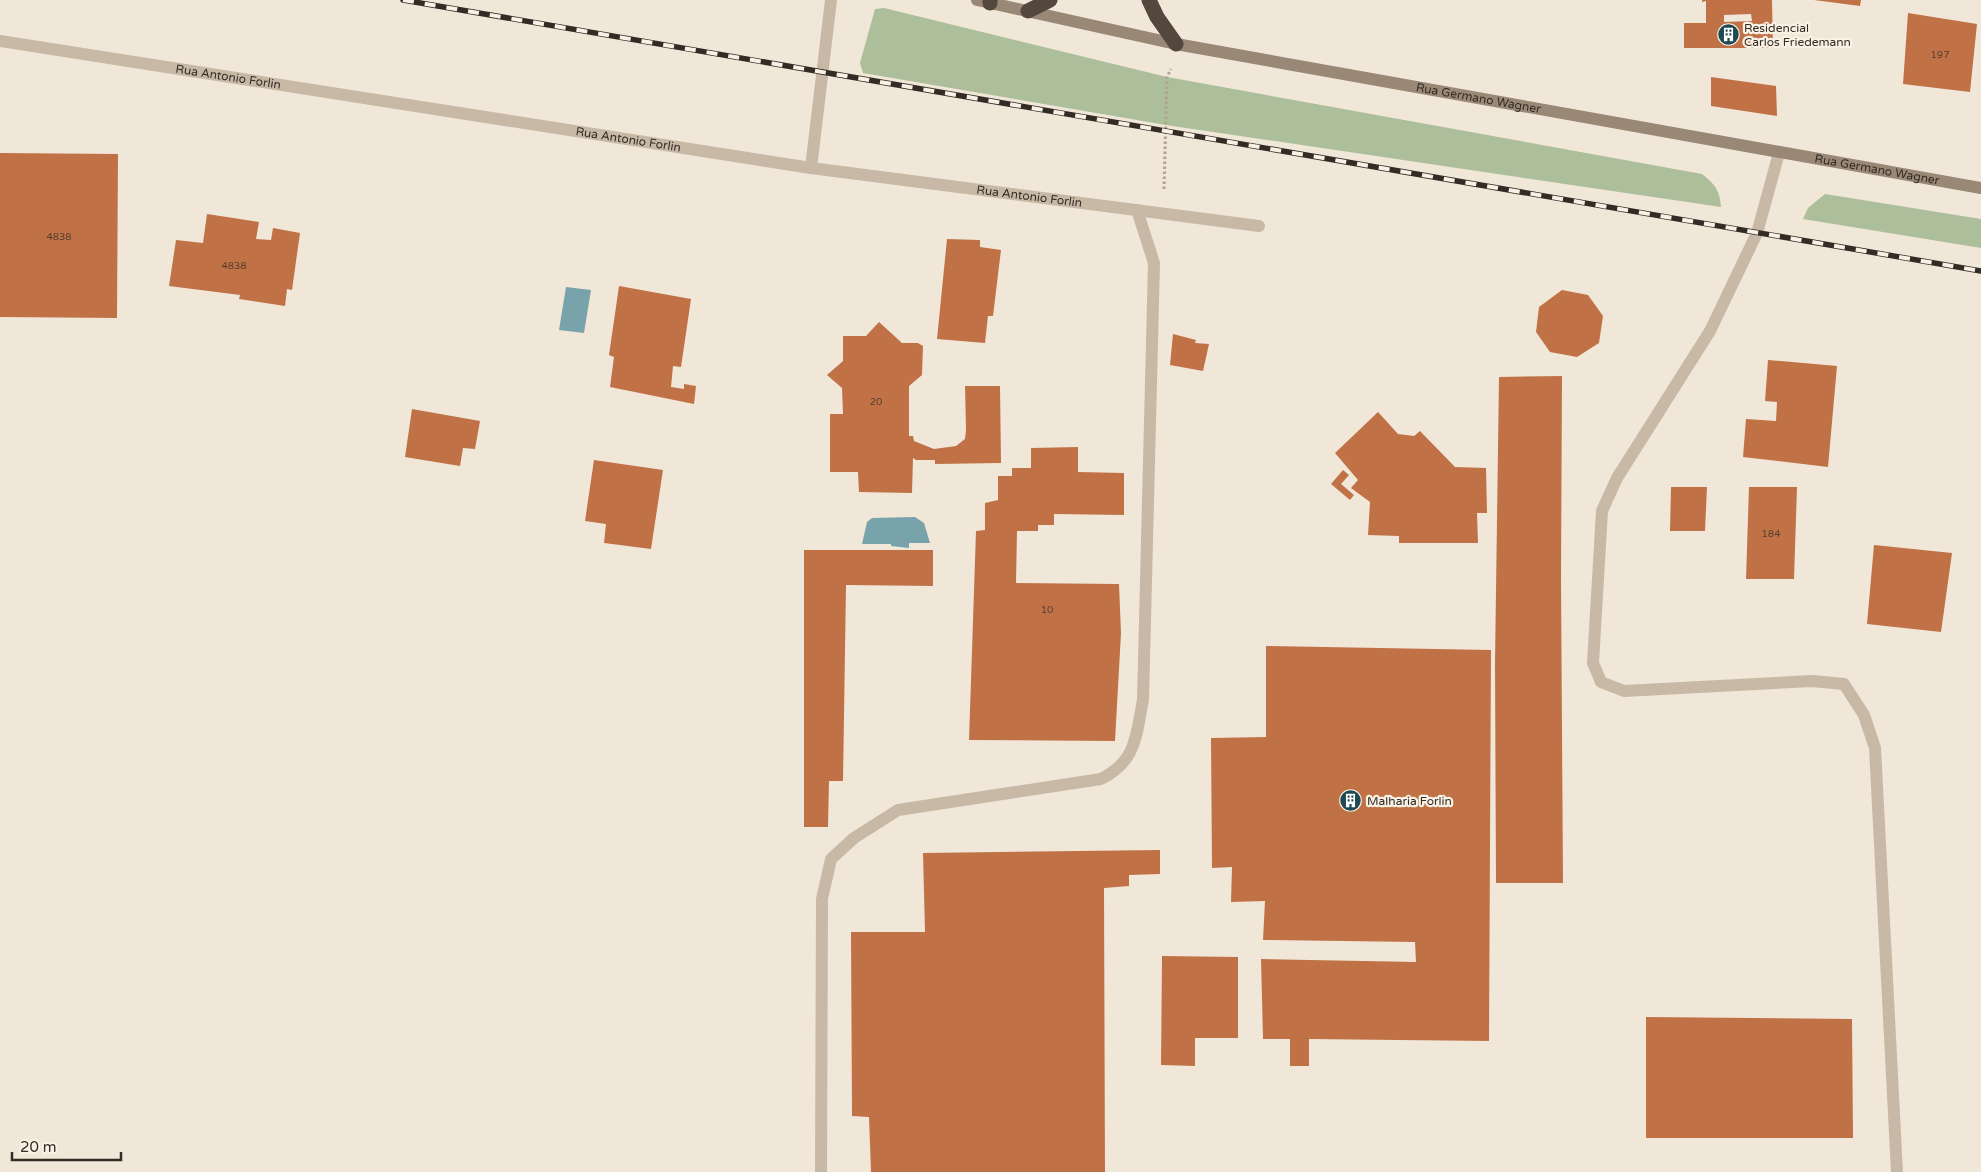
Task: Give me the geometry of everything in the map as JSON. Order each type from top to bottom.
[{"type":"highway","points":[[1028,11],[1050,0]]},
{"type":"highway","points":[[1149,0],[1157,17],[1179,45]]},
{"type":"street","points":[[811,168],[831,0]]},
{"type":"street","name":"Rua Germano Wagner","points":[[986,1],[1179,45],[1981,188]]},
{"type":"street","name":"Rua Antonio Forlin","points":[[0,41],[811,168],[1259,226]]},
{"type":"street","points":[[1779,153],[1757,233],[1710,331],[1617,478],[1602,511],[1593,662],[1601,682],[1624,691],[1812,681],[1844,684],[1864,716],[1875,748],[1897,1172]]},
{"type":"street","points":[[821,1172],[822,899],[831,859],[854,838],[898,810],[1100,779],[1115,772],[1132,750],[1143,700],[1154,263],[1137,210]]},
{"type":"path","points":[[1163,213],[1167,77],[1179,45]]},
{"type":"green space","points":[[884,8],[1167,77],[1702,174],[1716,188],[1721,207],[1166,125],[863,73],[860,63],[875,9]]},
{"type":"green space","points":[[1825,194],[1981,219],[1981,248],[1803,219],[1808,208]]},
{"type":"water","points":[[566,287],[591,290],[584,333],[559,330]]},
{"type":"water","points":[[915,517],[924,523],[930,543],[909,543],[909,548],[891,546],[891,544],[862,544],[867,522],[872,518]]},
{"type":"building","name":"Residencial Carlos Friedemann","points":[[1702,0],[1772,0],[1773,48],[1684,48],[1684,23],[1706,23],[1706,1],[1702,2]],"holes":[[[1751,14],[1752,21],[1724,22],[1724,15]]]},
{"type":"building","points":[[1814,0],[1861,0],[1860,6]]},
{"type":"building","points":[[1908,13],[1977,24],[1970,92],[1903,84]]},
{"type":"building","points":[[1711,77],[1776,86],[1777,116],[1711,106]]},
{"type":"building","points":[[0,153],[118,154],[117,318],[0,317]]},
{"type":"building","points":[[207,214],[259,222],[256,239],[271,240],[273,228],[300,233],[292,290],[287,289],[285,306],[239,299],[240,295],[169,286],[176,240],[203,243]]},
{"type":"building","points":[[947,239],[980,240],[980,247],[1001,250],[993,316],[988,316],[985,343],[937,339]]},
{"type":"building","points":[[619,286],[691,299],[681,367],[673,366],[671,387],[684,389],[684,384],[696,386],[694,404],[610,387],[614,357],[609,355]]},
{"type":"building","points":[[1562,290],[1588,295],[1603,316],[1599,343],[1577,357],[1550,352],[1536,332],[1539,307]]},
{"type":"building","points":[[879,322],[902,343],[918,343],[923,346],[922,375],[909,386],[909,436],[913,436],[914,441],[934,449],[956,446],[965,439],[965,386],[1000,386],[1001,463],[935,464],[935,460],[916,460],[913,458],[912,493],[859,492],[858,472],[830,472],[830,414],[843,414],[842,388],[827,375],[843,361],[843,336],[866,336]]},
{"type":"building","points":[[1173,334],[1196,340],[1195,343],[1209,344],[1203,371],[1170,365]]},
{"type":"building","points":[[1768,360],[1837,366],[1828,467],[1743,457],[1746,419],[1776,421],[1777,402],[1765,401]]},
{"type":"building","points":[[1562,376],[1563,883],[1496,883],[1495,663],[1499,377]]},
{"type":"building","points":[[412,409],[480,421],[475,449],[463,448],[460,466],[405,457]]},
{"type":"building","points":[[1378,412],[1398,434],[1414,436],[1420,431],[1455,467],[1486,468],[1487,513],[1477,513],[1478,543],[1399,543],[1399,536],[1368,535],[1370,502],[1351,488],[1358,480],[1335,453]]},
{"type":"building","points":[[1078,447],[1078,472],[1124,473],[1124,515],[1054,514],[1054,525],[1038,525],[1038,531],[1017,531],[1016,583],[1119,584],[1121,633],[1115,741],[969,740],[976,531],[985,530],[985,503],[998,500],[998,476],[1012,476],[1012,468],[1031,468],[1031,448]]},
{"type":"building","points":[[594,460],[663,470],[651,549],[604,543],[606,524],[585,521]]},
{"type":"building","points":[[1343,470],[1349,475],[1341,484],[1354,495],[1350,500],[1331,484]]},
{"type":"building","points":[[1671,487],[1707,487],[1705,531],[1670,531]]},
{"type":"building","points":[[1749,487],[1797,487],[1794,579],[1746,579]]},
{"type":"building","points":[[1874,545],[1952,553],[1941,632],[1867,624]]},
{"type":"building","points":[[804,550],[933,550],[933,586],[846,585],[843,781],[829,781],[828,827],[804,827]]},
{"type":"building","name":"Malharia Forlin","points":[[1266,646],[1491,650],[1489,1041],[1309,1039],[1309,1066],[1290,1066],[1290,1039],[1263,1039],[1261,959],[1416,962],[1415,942],[1263,940],[1265,901],[1231,902],[1232,867],[1212,868],[1211,738],[1266,737]]},
{"type":"building","points":[[1160,850],[1160,874],[1129,875],[1129,886],[1104,888],[1105,1172],[871,1172],[869,1117],[852,1116],[851,932],[925,932],[923,853]]},
{"type":"building","points":[[1162,956],[1238,957],[1238,1038],[1195,1038],[1195,1066],[1161,1065]]},
{"type":"building","points":[[1646,1017],[1852,1019],[1853,1138],[1646,1138]]},
{"type":"railway","points":[[403,0],[1981,271]]},
{"type":"place","name":"Residencial Carlos Friedemann","points":[[1728,35]]},
{"type":"place","name":"Malharia Forlin","points":[[1351,801]]}]
